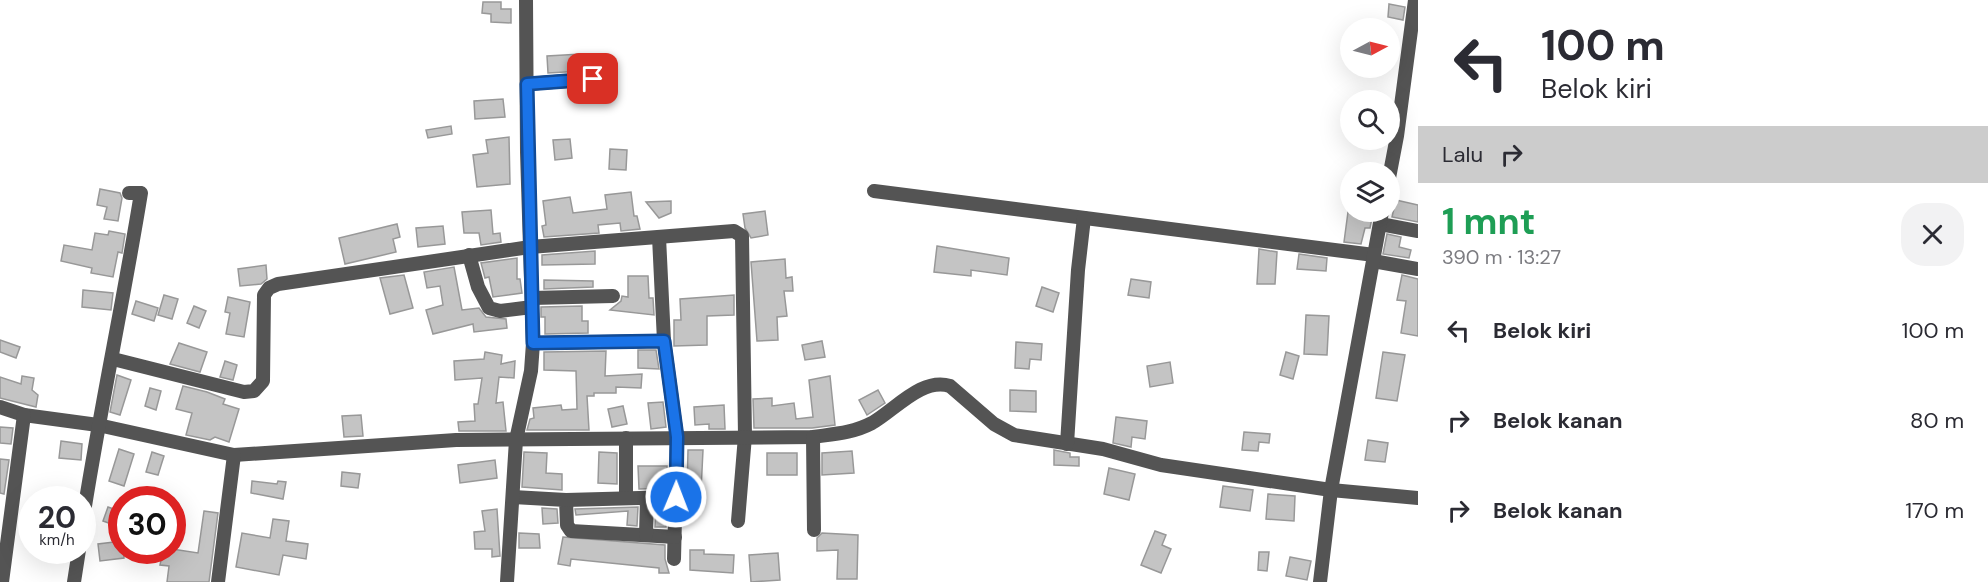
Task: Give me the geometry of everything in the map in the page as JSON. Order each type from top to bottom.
[{"type":"street","points":[[507,582],[516,440],[531,371],[533,343],[526,0]]},
{"type":"street","points":[[1392,162],[1415,0]]},
{"type":"street","points":[[527,84],[593,79]]},
{"type":"street","points":[[874,191],[1373,258],[1418,269]]},
{"type":"street","points":[[88,486],[98,425],[113,359],[141,193],[129,193]]},
{"type":"street","points":[[1067,444],[1078,270],[1084,218]]},
{"type":"street","points":[[1320,582],[1331,490],[1380,222]]},
{"type":"street","points":[[1392,222],[1418,231]]},
{"type":"street","points":[[113,359],[244,392],[254,391],[263,381],[264,295],[269,288],[362,270],[530,247],[734,231],[742,236],[745,436],[738,521]]},
{"type":"street","points":[[658,237],[664,341],[677,437],[674,559]]},
{"type":"street","points":[[469,255],[478,287],[489,308],[500,311],[532,302],[612,296]]},
{"type":"street","points":[[533,343],[664,341]]},
{"type":"street","points":[[0,407],[24,415],[98,425],[234,455],[456,440],[813,437],[855,429],[872,423],[924,388],[943,384],[950,386],[994,424],[1014,435],[1103,449],[1161,465],[1331,490],[1418,498]]},
{"type":"street","points":[[2,582],[24,415]]},
{"type":"street","points":[[813,437],[814,530]]},
{"type":"street","points":[[626,438],[626,498]]},
{"type":"street","points":[[218,582],[234,455]]},
{"type":"street","points":[[513,497],[566,500],[676,497]]},
{"type":"street","points":[[646,535],[647,498]]},
{"type":"street","points":[[566,500],[568,530],[675,537]]},
{"type":"street","points":[[74,582],[77,564]]},
{"type":"building","points":[[483,2],[501,2],[501,9],[511,9],[511,23],[491,22],[491,14],[482,13]]},
{"type":"building","points":[[1389,4],[1405,7],[1403,20],[1388,17]]},
{"type":"building","points":[[581,54],[582,71],[548,73],[547,56]]},
{"type":"building","points":[[503,99],[505,117],[475,119],[474,101]]},
{"type":"building","points":[[451,126],[452,134],[428,138],[426,130]]},
{"type":"building","points":[[509,137],[510,184],[477,187],[473,155],[488,153],[486,140]]},
{"type":"building","points":[[570,139],[572,158],[555,160],[553,140]]},
{"type":"building","points":[[610,149],[627,150],[626,170],[609,169]]},
{"type":"building","points":[[100,189],[120,193],[122,198],[118,221],[104,219],[107,207],[97,205]]},
{"type":"building","points":[[631,192],[634,216],[637,216],[640,229],[621,231],[620,223],[598,225],[599,233],[544,237],[542,226],[546,225],[543,201],[570,197],[573,213],[607,209],[605,195]]},
{"type":"building","points":[[671,201],[671,213],[659,218],[646,202]]},
{"type":"building","points":[[1400,201],[1418,205],[1418,222],[1400,219]]},
{"type":"building","points":[[491,210],[493,234],[500,233],[501,242],[481,245],[479,233],[464,233],[462,212]]},
{"type":"building","points":[[765,211],[768,235],[751,238],[745,228],[743,214]]},
{"type":"building","points":[[1347,222],[1371,222],[1370,228],[1365,228],[1361,244],[1344,242]]},
{"type":"building","points":[[397,224],[400,237],[393,239],[396,252],[345,264],[339,238]]},
{"type":"building","points":[[443,226],[445,244],[418,247],[416,228]]},
{"type":"building","points":[[109,231],[125,234],[122,253],[118,252],[113,277],[91,273],[92,268],[61,261],[64,245],[92,250],[95,233],[108,235]]},
{"type":"building","points":[[1387,234],[1401,237],[1399,247],[1411,250],[1409,258],[1383,254]]},
{"type":"building","points":[[937,246],[1009,258],[1007,275],[971,270],[971,276],[934,272]]},
{"type":"building","points":[[1259,249],[1277,252],[1275,284],[1257,284]]},
{"type":"building","points":[[595,251],[595,264],[542,265],[542,255]]},
{"type":"building","points":[[1299,254],[1327,258],[1326,271],[1297,269]]},
{"type":"building","points":[[517,258],[517,279],[520,279],[522,293],[493,297],[489,277],[485,278],[481,263]]},
{"type":"building","points":[[785,259],[786,278],[792,277],[793,291],[784,291],[787,316],[777,317],[778,340],[757,341],[751,262]]},
{"type":"building","points":[[266,265],[267,279],[261,284],[240,286],[238,269]]},
{"type":"building","points":[[454,267],[462,310],[479,308],[486,317],[506,319],[507,328],[474,332],[473,324],[433,334],[426,310],[443,305],[440,286],[427,288],[424,272]]},
{"type":"building","points":[[404,275],[413,308],[390,314],[380,278]]},
{"type":"building","points":[[1402,275],[1418,279],[1418,336],[1401,333],[1406,301],[1397,300]]},
{"type":"building","points":[[628,276],[648,276],[649,298],[653,298],[654,315],[610,310],[621,301],[622,296],[628,297]]},
{"type":"building","points":[[1131,279],[1151,282],[1149,298],[1128,295]]},
{"type":"building","points":[[544,280],[593,281],[593,287],[544,289]]},
{"type":"building","points":[[1042,287],[1059,293],[1053,312],[1036,306]]},
{"type":"building","points":[[83,290],[113,293],[111,310],[82,307]]},
{"type":"building","points":[[164,295],[178,299],[172,319],[158,315]]},
{"type":"building","points":[[734,295],[734,315],[707,316],[707,345],[674,346],[674,320],[681,320],[680,299]]},
{"type":"building","points":[[228,297],[250,302],[244,337],[226,334],[230,313],[225,312]]},
{"type":"building","points":[[136,301],[158,308],[154,321],[132,314]]},
{"type":"building","points":[[194,306],[206,311],[199,328],[187,323]]},
{"type":"building","points":[[582,306],[582,321],[588,321],[588,333],[545,334],[545,317],[541,317],[541,307]]},
{"type":"building","points":[[1306,315],[1329,316],[1327,355],[1304,354]]},
{"type":"building","points":[[0,340],[20,347],[16,358],[0,352]]},
{"type":"building","points":[[822,341],[825,357],[805,360],[802,345]]},
{"type":"building","points":[[1016,342],[1042,344],[1041,360],[1030,359],[1029,369],[1015,368]]},
{"type":"building","points":[[179,343],[207,352],[200,372],[170,364]]},
{"type":"building","points":[[638,350],[656,350],[659,369],[638,368]]},
{"type":"building","points":[[606,351],[605,376],[642,374],[641,388],[616,387],[616,393],[594,393],[594,396],[587,396],[589,430],[527,430],[530,419],[534,418],[533,408],[561,405],[562,410],[577,409],[576,371],[544,370],[544,352]]},
{"type":"building","points":[[485,352],[502,355],[501,364],[515,361],[514,378],[499,377],[496,403],[503,402],[506,431],[459,431],[458,422],[475,421],[474,404],[478,404],[482,378],[455,380],[454,361],[484,359]]},
{"type":"building","points":[[1286,352],[1299,356],[1293,379],[1280,375]]},
{"type":"building","points":[[1383,352],[1405,355],[1397,401],[1376,398]]},
{"type":"building","points":[[225,361],[237,365],[233,380],[220,377]]},
{"type":"building","points":[[1170,362],[1173,383],[1150,387],[1147,366]]},
{"type":"building","points":[[117,375],[131,380],[120,415],[110,412]]},
{"type":"building","points":[[22,376],[34,378],[32,390],[38,395],[36,407],[0,398],[0,377],[21,384]]},
{"type":"building","points":[[830,376],[835,425],[812,428],[754,428],[753,399],[772,398],[772,406],[794,403],[796,419],[813,417],[809,380]]},
{"type":"building","points":[[183,386],[225,399],[223,404],[239,409],[229,442],[215,437],[210,440],[186,435],[192,413],[176,409]]},
{"type":"building","points":[[150,388],[161,391],[156,410],[145,406]]},
{"type":"building","points":[[878,390],[885,403],[867,415],[859,400]]},
{"type":"building","points":[[1010,390],[1036,391],[1036,412],[1010,411]]},
{"type":"building","points":[[663,402],[666,427],[651,429],[648,403]]},
{"type":"building","points":[[724,405],[725,429],[709,429],[709,424],[695,425],[694,407]]},
{"type":"building","points":[[623,406],[627,424],[612,427],[608,409]]},
{"type":"building","points":[[361,415],[363,436],[344,437],[342,416]]},
{"type":"building","points":[[1116,417],[1147,421],[1145,439],[1132,437],[1131,447],[1113,443]]},
{"type":"building","points":[[0,427],[13,428],[11,444],[0,443]]},
{"type":"building","points":[[1244,432],[1270,434],[1269,443],[1259,442],[1258,451],[1242,450]]},
{"type":"building","points":[[1368,440],[1388,443],[1385,462],[1365,460]]},
{"type":"building","points":[[61,441],[82,444],[81,460],[59,458]]},
{"type":"building","points":[[119,449],[134,454],[124,486],[109,481]]},
{"type":"building","points":[[688,450],[703,450],[701,491],[687,491]]},
{"type":"building","points":[[1054,450],[1070,453],[1070,457],[1079,457],[1079,466],[1054,465]]},
{"type":"building","points":[[852,451],[854,473],[822,475],[822,453]]},
{"type":"building","points":[[152,452],[164,456],[158,475],[146,472]]},
{"type":"building","points":[[524,452],[547,453],[546,473],[562,474],[562,490],[522,487]]},
{"type":"building","points":[[599,452],[617,453],[617,484],[598,483]]},
{"type":"building","points":[[767,453],[797,453],[797,475],[767,475]]},
{"type":"building","points":[[0,459],[9,460],[4,494],[0,493]]},
{"type":"building","points":[[495,460],[497,478],[460,483],[458,465]]},
{"type":"building","points":[[638,466],[667,466],[667,488],[639,489]]},
{"type":"building","points":[[1109,468],[1135,474],[1129,500],[1104,494]]},
{"type":"building","points":[[342,472],[360,474],[358,488],[341,486]]},
{"type":"building","points":[[252,481],[277,484],[278,481],[286,482],[283,499],[251,493]]},
{"type":"building","points":[[1223,486],[1253,490],[1250,511],[1220,507]]},
{"type":"building","points":[[1268,494],[1295,496],[1294,521],[1266,519]]},
{"type":"building","points":[[666,506],[666,527],[655,527],[656,507]]},
{"type":"building","points":[[108,507],[108,523],[103,521]]},
{"type":"building","points":[[638,507],[637,526],[627,525],[628,511],[576,515],[575,509]]},
{"type":"building","points":[[542,508],[557,509],[558,523],[543,524]]},
{"type":"building","points":[[497,509],[500,556],[492,557],[492,549],[475,549],[474,532],[485,531],[482,511]]},
{"type":"building","points":[[204,511],[218,513],[209,582],[167,582],[169,566],[160,564],[186,564],[186,551],[198,553]]},
{"type":"building","points":[[273,519],[289,521],[286,541],[308,544],[306,559],[283,555],[279,575],[236,567],[242,533],[270,538]]},
{"type":"building","points":[[1155,531],[1166,535],[1162,545],[1171,549],[1161,573],[1141,565]]},
{"type":"building","points":[[519,533],[539,534],[540,548],[519,548]]},
{"type":"building","points":[[822,533],[858,535],[857,579],[837,579],[838,550],[817,551],[817,538]]},
{"type":"building","points":[[563,537],[665,545],[665,559],[669,573],[659,573],[659,568],[571,559],[570,566],[558,564]]},
{"type":"building","points":[[108,543],[108,560],[100,561],[98,544]]},
{"type":"building","points":[[690,550],[704,550],[704,554],[734,555],[733,573],[690,570]]},
{"type":"building","points":[[1259,552],[1269,552],[1267,571],[1258,570]]},
{"type":"building","points":[[778,553],[780,580],[751,582],[749,555]]},
{"type":"building","points":[[1290,557],[1311,561],[1307,580],[1286,576]]},
{"type":"route","points":[[593,79],[527,84],[533,343],[664,341],[677,437],[676,497]]}]
